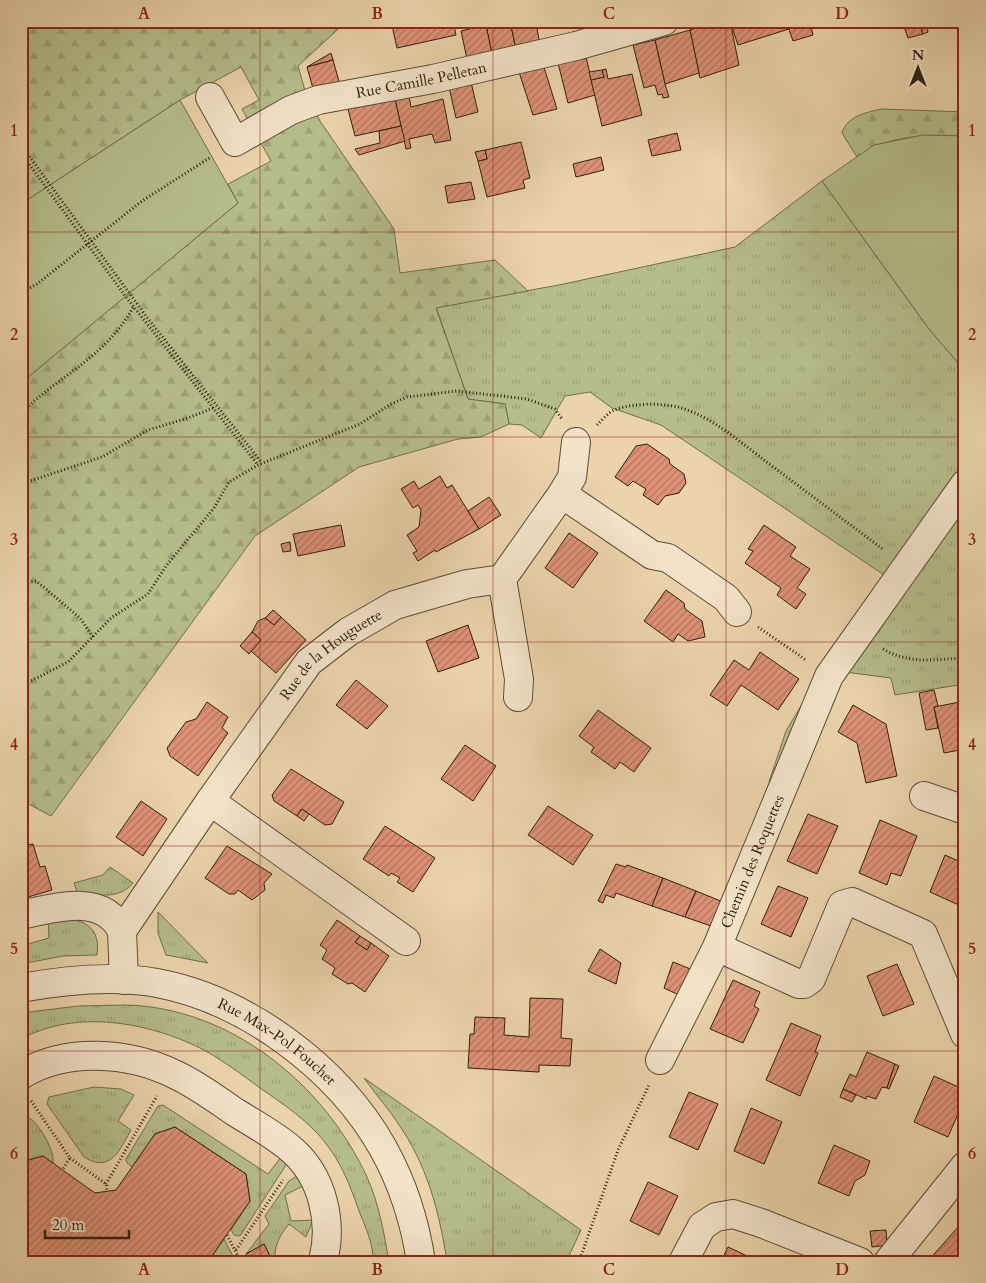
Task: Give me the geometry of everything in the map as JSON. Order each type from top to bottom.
[{"type":"street","name":"Rue Camille Pelletan","points":[[235,142],[292,110],[318,100],[433,79],[576,46],[664,21]]},
{"type":"street","points":[[210,97],[235,142]]},
{"type":"street","points":[[518,697],[519,679],[502,579],[562,494],[572,476],[576,442]]},
{"type":"street","name":"Chemin des Roquettes","points":[[660,1060],[717,947],[829,676],[965,484]]},
{"type":"street","points":[[562,494],[652,555],[668,558],[726,598],[737,612]]},
{"type":"street","name":"Rue de la Houguette","points":[[122,931],[295,679],[324,649],[395,605],[467,584],[502,579]]},
{"type":"street","points":[[924,796],[965,810]]},
{"type":"street","points":[[210,801],[406,941]]},
{"type":"street","points":[[717,947],[799,984],[807,982],[842,905],[852,902],[923,934],[965,1034]]},
{"type":"street","points":[[21,915],[56,906],[77,905],[108,915],[122,931],[124,980]]},
{"type":"street","name":"Rue Max-Pol Fouchet","points":[[21,988],[71,981],[124,980],[155,983],[182,989],[237,1012],[294,1048],[325,1075],[365,1122],[389,1159],[412,1218],[421,1262]]},
{"type":"street","points":[[24,1084],[29,1070],[59,1060],[94,1056],[136,1060],[168,1071],[204,1092],[291,1149],[316,1181],[326,1213],[328,1237],[323,1261]]},
{"type":"street","points":[[888,1262],[965,1166]]},
{"type":"street","points":[[683,1262],[702,1226],[716,1217],[732,1214],[761,1223],[860,1262]]},
{"type":"path","points":[[21,294],[38,284],[142,201],[235,142]]},
{"type":"path","points":[[21,145],[146,316],[262,463]]},
{"type":"path","points":[[21,152],[134,306],[258,464]]},
{"type":"path","points":[[21,413],[37,398],[99,352],[125,321],[134,306]]},
{"type":"path","points":[[21,683],[31,681],[68,662],[111,618],[148,594],[166,566],[214,508],[229,482],[258,464],[360,424],[391,404],[407,398],[457,390],[527,399],[555,409],[576,442],[614,410],[659,405],[678,407],[692,412],[708,420],[737,440],[906,567]]},
{"type":"path","points":[[21,484],[102,457],[148,430],[213,408]]},
{"type":"path","points":[[21,582],[36,582],[46,589],[80,618],[93,637]]},
{"type":"path","points":[[737,612],[829,676]]},
{"type":"path","points":[[861,629],[879,647],[895,656],[929,661],[965,658]]},
{"type":"path","points":[[579,1262],[618,1150],[660,1060]]},
{"type":"path","points":[[107,1191],[106,1184],[152,1107],[168,1071]]},
{"type":"path","points":[[24,1084],[70,1158],[106,1184]]},
{"type":"path","points":[[236,1250],[298,1156]]},
{"type":"path","points":[[62,1170],[70,1158]]},
{"type":"path","points":[[227,1235],[242,1262],[249,1258]]},
{"type":"green space","points":[[21,21],[347,21],[298,66],[306,94],[320,121],[394,229],[400,273],[495,260],[528,291],[436,308],[468,399],[505,404],[509,424],[481,437],[458,439],[359,467],[255,536],[51,816],[21,800],[21,383],[238,203],[228,184],[271,161],[242,109],[259,100],[241,67],[180,100],[21,204]]},
{"type":"green space","points":[[180,100],[238,203],[21,383],[21,204]]},
{"type":"green space","points":[[882,109],[965,112],[965,136],[922,136],[895,140],[870,149],[857,157],[842,133],[845,127],[848,122],[858,116]]},
{"type":"green space","points":[[923,135],[965,136],[965,371],[929,329],[822,181],[874,145]]},
{"type":"green space","points":[[822,181],[929,329],[965,371],[965,684],[895,695],[891,678],[845,672],[825,659],[884,575],[661,425],[612,408],[590,392],[565,396],[541,438],[522,425],[509,424],[505,404],[468,399],[436,307],[559,285],[735,247]]},
{"type":"green space","points":[[814,684],[774,785],[769,782],[786,731]]},
{"type":"green space","points":[[110,867],[133,883],[127,889],[114,894],[100,895],[77,892],[74,883],[103,875]]},
{"type":"green space","points":[[158,912],[208,963],[166,955],[158,933]]},
{"type":"green space","points":[[48,917],[76,920],[91,928],[97,943],[97,955],[63,956],[21,964],[21,946],[49,938]]},
{"type":"green space","points":[[125,1005],[164,1009],[201,1020],[236,1036],[269,1057],[299,1082],[326,1111],[349,1143],[367,1177],[378,1208],[389,1262],[373,1262],[369,1236],[348,1183],[335,1157],[324,1141],[294,1112],[216,1057],[200,1048],[157,1031],[111,1023],[65,1024],[42,1030],[21,1039],[21,1013],[78,1006]]},
{"type":"green space","points":[[364,1078],[581,1230],[566,1262],[447,1262],[437,1211],[420,1162],[399,1124]]},
{"type":"green space","points":[[94,1087],[121,1089],[134,1095],[118,1121],[131,1130],[114,1157],[101,1163],[93,1162],[84,1157],[47,1104],[49,1097]]},
{"type":"green space","points":[[163,1105],[268,1174],[282,1156],[288,1162],[240,1236],[234,1235],[231,1230],[250,1201],[246,1174],[175,1127],[155,1134],[132,1167],[127,1163],[126,1159],[158,1106]]},
{"type":"green space","points":[[21,1117],[30,1118],[40,1129],[48,1143],[53,1163],[43,1156],[21,1162]]},
{"type":"green space","points":[[295,1177],[303,1186],[285,1195],[291,1221],[313,1220],[306,1237],[289,1224],[278,1242],[275,1251],[275,1262],[265,1262],[271,1258],[264,1245],[246,1254],[269,1224],[265,1216],[289,1181]]},
{"type":"green space","points":[[224,1239],[236,1262],[213,1262],[212,1256]]},
{"type":"building","points":[[391,21],[453,21],[456,35],[397,48]]},
{"type":"building","points":[[485,21],[510,21],[516,49],[492,54]]},
{"type":"building","points":[[510,21],[522,21],[522,25],[536,23],[540,45],[516,49]]},
{"type":"building","points":[[718,21],[730,21],[739,65],[700,78],[690,30]]},
{"type":"building","points":[[730,21],[786,21],[789,29],[738,45]]},
{"type":"building","points":[[786,21],[814,21],[810,23],[813,35],[793,41]]},
{"type":"building","points":[[902,21],[919,21],[923,34],[908,38]]},
{"type":"building","points":[[919,21],[943,21],[944,23],[927,28],[928,32],[923,34]]},
{"type":"building","points":[[486,25],[492,54],[467,59],[461,31]]},
{"type":"building","points":[[690,30],[699,73],[665,84],[655,40]]},
{"type":"building","points":[[655,40],[669,97],[663,98],[662,94],[658,95],[655,85],[644,88],[633,45]]},
{"type":"building","points":[[331,53],[333,60],[307,67]]},
{"type":"building","points":[[586,57],[595,95],[568,103],[558,63]]},
{"type":"building","points":[[333,60],[340,85],[314,92],[307,67]]},
{"type":"building","points":[[543,64],[557,109],[533,115],[518,69]]},
{"type":"building","points":[[606,69],[608,79],[632,74],[642,115],[602,126],[591,80],[604,77],[602,70]]},
{"type":"building","points":[[602,70],[604,77],[591,80],[589,72]]},
{"type":"building","points":[[471,82],[478,112],[456,118],[449,87]]},
{"type":"building","points":[[409,96],[411,107],[443,99],[451,140],[435,143],[432,134],[409,139],[411,148],[406,149],[395,99]]},
{"type":"building","points":[[395,99],[401,126],[355,136],[348,109]]},
{"type":"building","points":[[401,126],[405,141],[359,155],[355,149],[380,143],[379,131]]},
{"type":"building","points":[[677,133],[681,150],[652,156],[648,140]]},
{"type":"building","points":[[521,142],[530,178],[523,180],[525,188],[487,197],[478,161],[487,159],[485,150]]},
{"type":"building","points":[[485,150],[487,159],[478,161],[475,152]]},
{"type":"building","points":[[601,157],[604,170],[576,177],[573,164]]},
{"type":"building","points":[[471,182],[475,199],[448,203],[445,186]]},
{"type":"building","points":[[647,444],[669,459],[670,464],[684,474],[686,483],[679,493],[665,496],[658,505],[643,495],[646,489],[633,481],[628,486],[615,477],[636,446]]},
{"type":"building","points":[[440,476],[447,488],[452,485],[479,529],[436,552],[435,550],[418,561],[413,553],[417,551],[407,535],[419,527],[421,510],[418,505],[413,508],[401,489],[414,481],[419,489]]},
{"type":"building","points":[[489,497],[501,515],[479,529],[468,511]]},
{"type":"building","points":[[341,525],[345,546],[298,556],[293,534]]},
{"type":"building","points":[[764,525],[796,547],[790,556],[810,569],[797,588],[806,594],[796,609],[777,595],[781,588],[745,563],[753,551],[748,549]]},
{"type":"building","points":[[569,533],[598,553],[573,588],[545,568]]},
{"type":"building","points":[[290,542],[291,551],[283,552],[281,544]]},
{"type":"building","points":[[666,590],[684,603],[685,609],[702,621],[705,637],[688,641],[678,634],[673,642],[644,621]]},
{"type":"building","points":[[273,610],[281,617],[274,625],[265,618]]},
{"type":"building","points":[[281,617],[306,640],[276,673],[251,651],[261,640],[252,632],[258,621],[265,618],[274,625]]},
{"type":"building","points":[[468,625],[479,658],[438,672],[426,641]]},
{"type":"building","points":[[252,632],[261,640],[249,654],[240,646]]},
{"type":"building","points":[[760,652],[799,679],[778,710],[741,685],[727,706],[710,695],[734,660],[749,670]]},
{"type":"building","points":[[356,680],[388,706],[367,729],[336,705]]},
{"type":"building","points":[[934,690],[938,706],[934,707],[938,728],[926,730],[919,693]]},
{"type":"building","points":[[965,701],[965,749],[944,753],[934,707]]},
{"type":"building","points":[[207,702],[228,717],[222,728],[228,733],[198,776],[170,756],[167,748],[186,722],[196,719]]},
{"type":"building","points":[[853,705],[886,724],[897,776],[866,783],[857,743],[838,732]]},
{"type":"building","points":[[598,710],[651,748],[634,772],[620,762],[615,769],[591,752],[594,747],[579,736]]},
{"type":"building","points":[[465,745],[496,766],[473,801],[441,779]]},
{"type":"building","points":[[291,769],[344,802],[332,824],[325,825],[302,809],[297,816],[274,801],[272,795]]},
{"type":"building","points":[[141,801],[167,819],[143,856],[116,837]]},
{"type":"building","points":[[548,806],[593,835],[573,865],[528,835]]},
{"type":"building","points":[[302,809],[309,814],[304,821],[297,816]]},
{"type":"building","points":[[808,814],[838,826],[817,874],[787,861]]},
{"type":"building","points":[[880,820],[917,836],[901,876],[891,873],[887,885],[859,873]]},
{"type":"building","points":[[21,825],[27,845],[33,844],[40,867],[45,866],[52,890],[21,899]]},
{"type":"building","points":[[385,826],[435,858],[413,892],[397,882],[400,878],[391,873],[389,876],[363,859]]},
{"type":"building","points":[[227,846],[272,874],[264,883],[265,890],[252,900],[238,890],[235,894],[229,894],[205,878]]},
{"type":"building","points":[[945,855],[965,864],[965,898],[961,906],[930,892]]},
{"type":"building","points":[[616,864],[626,867],[627,865],[663,878],[652,906],[616,893],[614,898],[606,895],[603,903],[598,901]]},
{"type":"building","points":[[663,878],[696,891],[685,917],[652,906]]},
{"type":"building","points":[[778,886],[808,898],[791,937],[761,924]]},
{"type":"building","points":[[696,891],[728,904],[714,927],[685,917]]},
{"type":"building","points":[[337,920],[360,936],[355,942],[367,950],[371,943],[389,956],[365,992],[352,983],[348,984],[332,974],[335,968],[322,959],[327,950],[320,945]]},
{"type":"building","points":[[360,936],[371,943],[367,950],[355,942]]},
{"type":"building","points":[[600,949],[621,963],[616,984],[588,971]]},
{"type":"building","points":[[673,962],[693,970],[681,996],[664,988]]},
{"type":"building","points":[[897,964],[914,1004],[883,1016],[867,976]]},
{"type":"building","points":[[733,980],[760,992],[754,1006],[759,1009],[743,1043],[710,1029]]},
{"type":"building","points":[[530,998],[563,999],[561,1038],[572,1039],[570,1066],[539,1065],[539,1072],[468,1068],[470,1034],[474,1034],[475,1017],[505,1018],[504,1035],[529,1037]]},
{"type":"building","points":[[791,1023],[821,1036],[815,1052],[818,1053],[800,1096],[766,1080]]},
{"type":"building","points":[[867,1052],[895,1064],[887,1088],[882,1087],[876,1099],[867,1096],[866,1099],[843,1089],[850,1074],[856,1077]]},
{"type":"building","points":[[895,1064],[899,1066],[889,1089],[887,1088]]},
{"type":"building","points":[[934,1076],[965,1090],[965,1098],[948,1137],[914,1122]]},
{"type":"building","points":[[843,1089],[856,1095],[852,1102],[840,1097]]},
{"type":"building","points":[[689,1092],[718,1104],[698,1150],[669,1137]]},
{"type":"building","points":[[751,1108],[782,1122],[764,1164],[734,1151]]},
{"type":"building","points":[[175,1127],[246,1174],[250,1201],[212,1256],[213,1262],[21,1262],[21,1162],[43,1156],[95,1193],[116,1190],[155,1134]]},
{"type":"building","points":[[834,1145],[870,1161],[865,1175],[855,1181],[849,1196],[818,1183]]},
{"type":"building","points":[[648,1182],[678,1196],[659,1235],[630,1221]]},
{"type":"building","points":[[960,1225],[965,1229],[965,1262],[927,1262]]},
{"type":"building","points":[[886,1230],[887,1245],[872,1247],[870,1231]]},
{"type":"building","points":[[264,1244],[271,1258],[265,1262],[251,1262],[246,1254]]},
{"type":"building","points":[[728,1247],[741,1253],[759,1262],[721,1262]]}]
